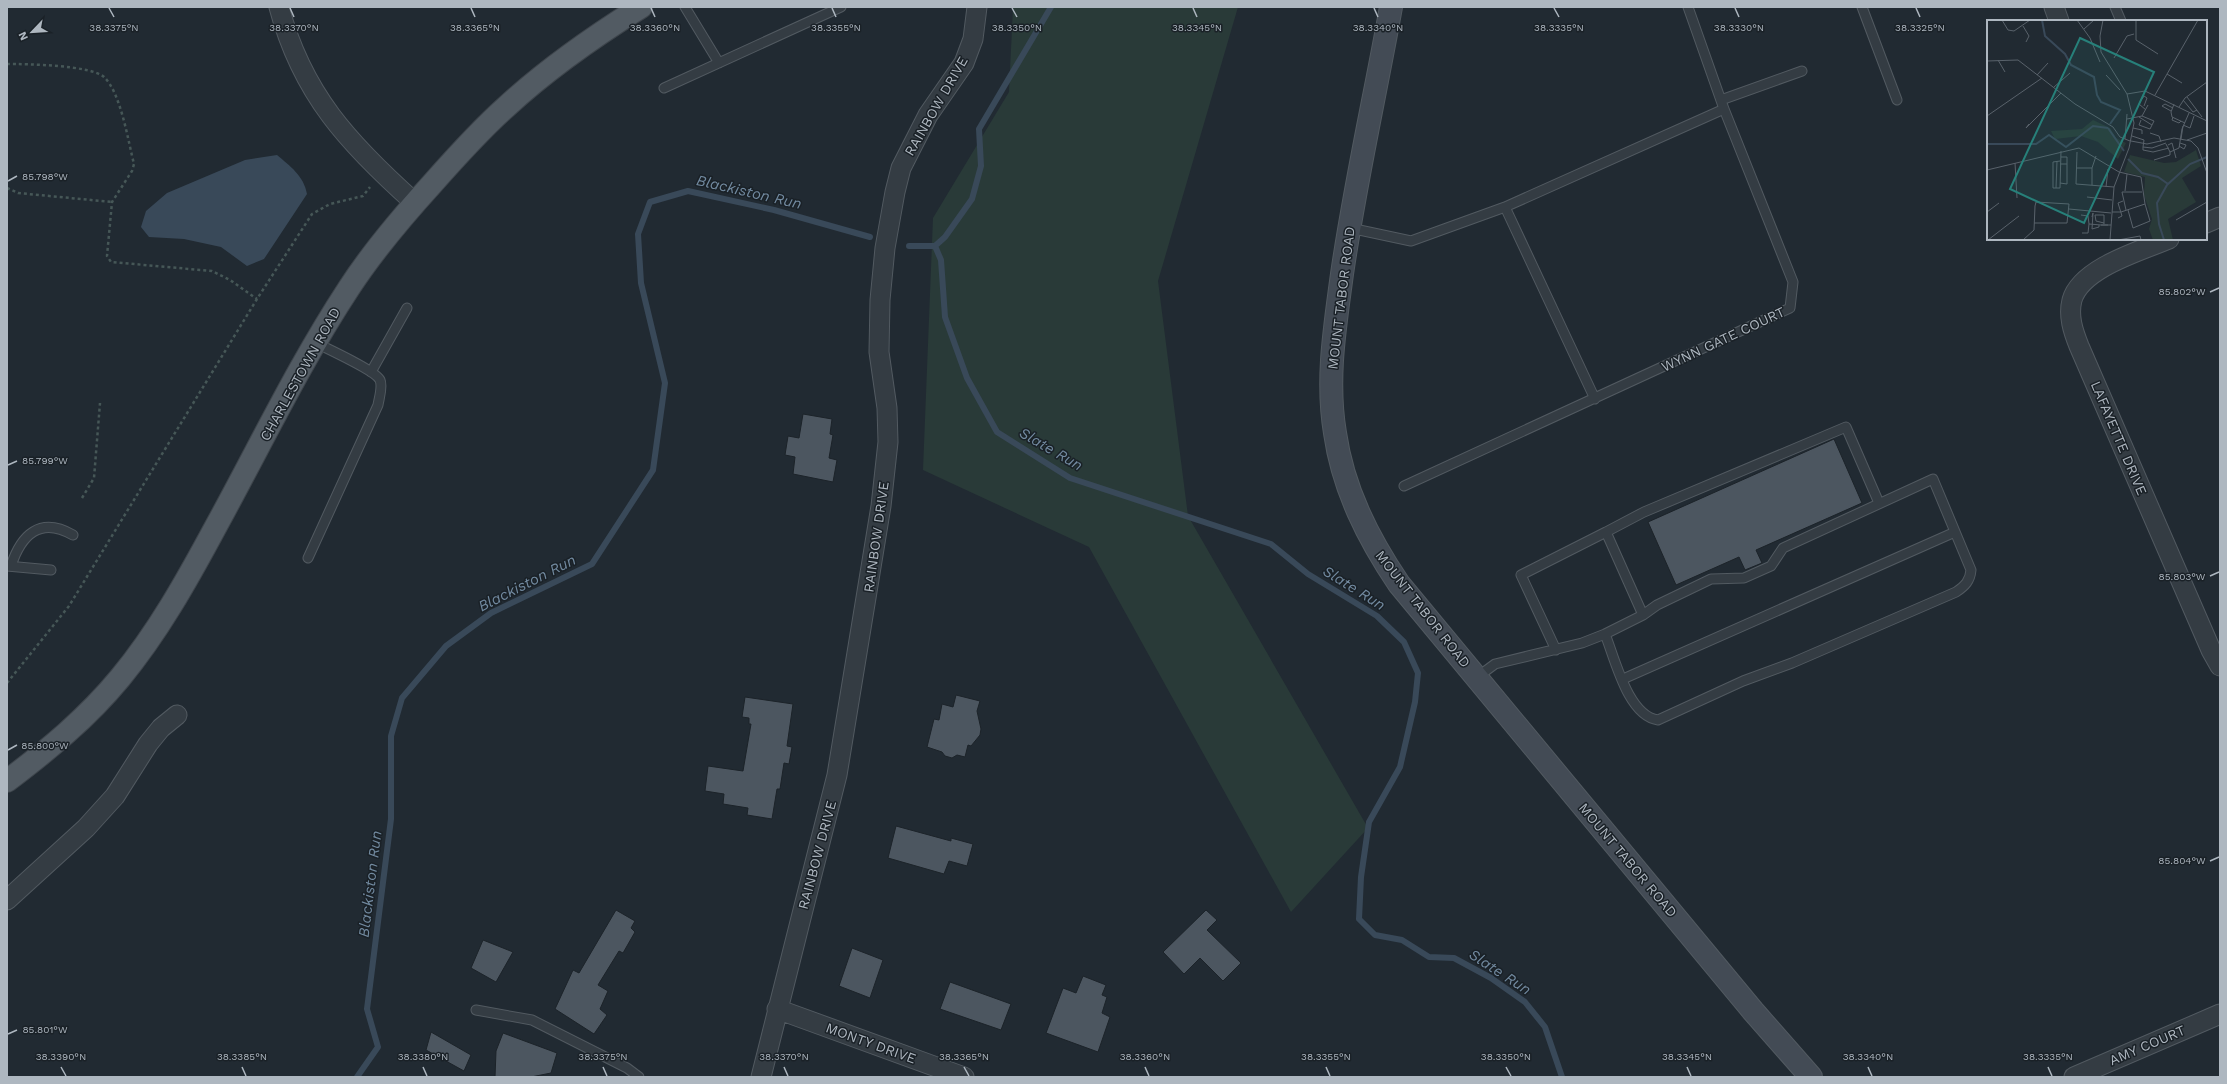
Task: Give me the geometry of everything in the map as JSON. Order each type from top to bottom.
[{"type":"main road","name":"CHARLESTOWN ROAD","points":[[7,781],[45,752],[84,717],[120,678],[152,637],[181,591],[316,343],[348,289],[373,252],[414,203],[505,107],[554,66],[641,7]]},
{"type":"street","points":[[279,7],[286,35],[302,72],[327,113],[381,173],[414,203]]},
{"type":"street","name":"RAINBOW DRIVE","points":[[761,1077],[777,1009],[838,775],[881,506],[888,442],[887,408],[880,352],[880,300],[885,248],[895,192],[901,168],[928,115],[964,63],[973,39],[976,7]]},
{"type":"street","name":"MOUNT TABOR ROAD","points":[[1391,7],[1361,155],[1349,228],[1331,364],[1330,392],[1334,433],[1343,474],[1358,513],[1376,550],[1399,584],[1753,1011],[1811,1077]]},
{"type":"street","points":[[2054,7],[2059,20]]},
{"type":"street","points":[[2207,223],[2220,217]]},
{"type":"street","name":"LAFAYETTE DRIVE","points":[[2164,240],[2141,245],[2089,276],[2079,286],[2072,300],[2071,315],[2073,330],[2122,441],[2129,466],[2211,650],[2220,666]]},
{"type":"street","points":[[7,900],[86,828],[115,796],[148,744],[161,728],[177,715]]},
{"type":"street","name":"MONTY DRIVE","points":[[777,1009],[964,1077]]},
{"type":"street","name":"AMY COURT","points":[[2074,1077],[2220,1014]]},
{"type":"lane","points":[[685,7],[719,63]]},
{"type":"lane","points":[[664,88],[841,7]]},
{"type":"lane","name":"WYNN GATE COURT","points":[[1404,486],[1790,308],[1793,282],[1723,105],[1688,7]]},
{"type":"lane","points":[[1862,7],[1897,100]]},
{"type":"lane","points":[[2115,7],[2121,20]]},
{"type":"lane","points":[[1349,228],[1411,241],[1505,207],[1723,105],[1802,71]]},
{"type":"lane","points":[[1505,207],[1595,399]]},
{"type":"lane","points":[[371,372],[407,308]]},
{"type":"lane","points":[[308,558],[378,405],[381,385],[380,380],[371,372],[316,343]]},
{"type":"lane","points":[[1556,650],[1521,575],[1644,512],[1846,427],[1878,503]]},
{"type":"lane","points":[[1476,678],[1495,664],[1582,644],[1643,615],[1657,605],[1711,579],[1744,578],[1771,566],[1783,548],[1932,479],[1971,570],[1971,578],[1956,592],[1799,660],[1743,681],[1664,719],[1654,720],[1638,710],[1629,695],[1605,634]]},
{"type":"lane","points":[[51,570],[9,566],[21,541],[35,531],[50,527],[73,535]]},
{"type":"lane","points":[[1606,532],[1643,615]]},
{"type":"lane","points":[[1623,679],[1956,532]]},
{"type":"lane","points":[[476,1010],[532,1020],[627,1068],[639,1077]]},
{"type":"path","points":[[7,64],[90,70],[106,79],[117,102],[134,164],[132,171],[112,202],[107,256],[111,262],[212,272],[230,280],[257,299]]},
{"type":"path","points":[[7,188],[18,193],[112,202]]},
{"type":"path","points":[[7,684],[69,606],[257,299],[312,214],[330,204],[363,196]]},
{"type":"path","points":[[82,498],[94,478],[100,403]]},
{"type":"shaded area","points":[[1013,7],[1238,7],[1158,281],[1188,516],[1368,828],[1291,912],[1089,547],[923,470],[933,218],[1009,92]]},
{"type":"water","points":[[277,155],[300,177],[307,194],[264,259],[247,266],[221,247],[184,239],[149,237],[141,227],[146,211],[167,193],[245,160]]},
{"type":"building","points":[[803,414],[832,419],[830,434],[833,435],[829,458],[837,460],[833,482],[793,474],[795,457],[785,455],[788,436],[799,438]]},
{"type":"building","points":[[1834,439],[1862,503],[1756,550],[1762,563],[1745,570],[1739,557],[1676,585],[1648,522]]},
{"type":"building","points":[[956,695],[980,701],[977,711],[981,729],[980,735],[971,746],[968,745],[965,757],[957,755],[952,758],[945,756],[942,752],[927,747],[934,719],[939,720],[942,704],[953,707]]},
{"type":"building","points":[[745,697],[793,704],[787,746],[792,747],[789,764],[784,763],[780,789],[777,789],[772,819],[747,815],[748,808],[723,804],[724,794],[705,791],[708,766],[743,771],[751,724],[749,724],[749,718],[742,717]]},
{"type":"building","points":[[896,826],[951,841],[951,838],[973,844],[967,866],[949,861],[944,874],[888,858]]},
{"type":"building","points":[[616,910],[635,921],[631,928],[635,932],[623,953],[619,951],[598,985],[608,991],[600,1009],[607,1015],[594,1034],[555,1009],[573,970],[579,973]]},
{"type":"building","points":[[1206,910],[1217,920],[1207,930],[1241,963],[1223,981],[1200,958],[1184,974],[1163,952]]},
{"type":"building","points":[[483,940],[513,952],[496,982],[471,968]]},
{"type":"building","points":[[852,948],[883,960],[870,998],[839,986]]},
{"type":"building","points":[[1083,976],[1106,985],[1102,995],[1107,997],[1102,1013],[1110,1017],[1098,1052],[1046,1033],[1063,988],[1076,993]]},
{"type":"building","points":[[950,982],[1011,1004],[1001,1030],[940,1009]]},
{"type":"building","points":[[431,1032],[471,1055],[464,1071],[426,1050]]},
{"type":"building","points":[[503,1033],[557,1053],[551,1073],[531,1077],[495,1077],[496,1051]]},
{"type":"waterway","name":"Blackiston Run","points":[[909,246],[935,246],[945,237],[972,199],[981,166],[979,129],[1051,7]]},
{"type":"waterway","name":"Blackiston Run","points":[[357,1077],[378,1047],[367,1009],[391,819],[391,736],[402,698],[446,646],[491,613],[592,564],[653,470],[665,383],[641,283],[638,234],[650,202],[688,191],[774,210],[870,237]]},
{"type":"waterway","name":"Slate Run","points":[[935,246],[941,260],[945,317],[967,378],[997,432],[1070,478],[1271,544],[1308,574],[1377,616],[1404,642],[1418,673],[1415,702],[1400,767],[1369,822],[1361,877],[1359,919],[1375,935],[1402,940],[1429,957],[1454,958],[1491,978],[1525,1002],[1545,1027],[1562,1077]]}]
